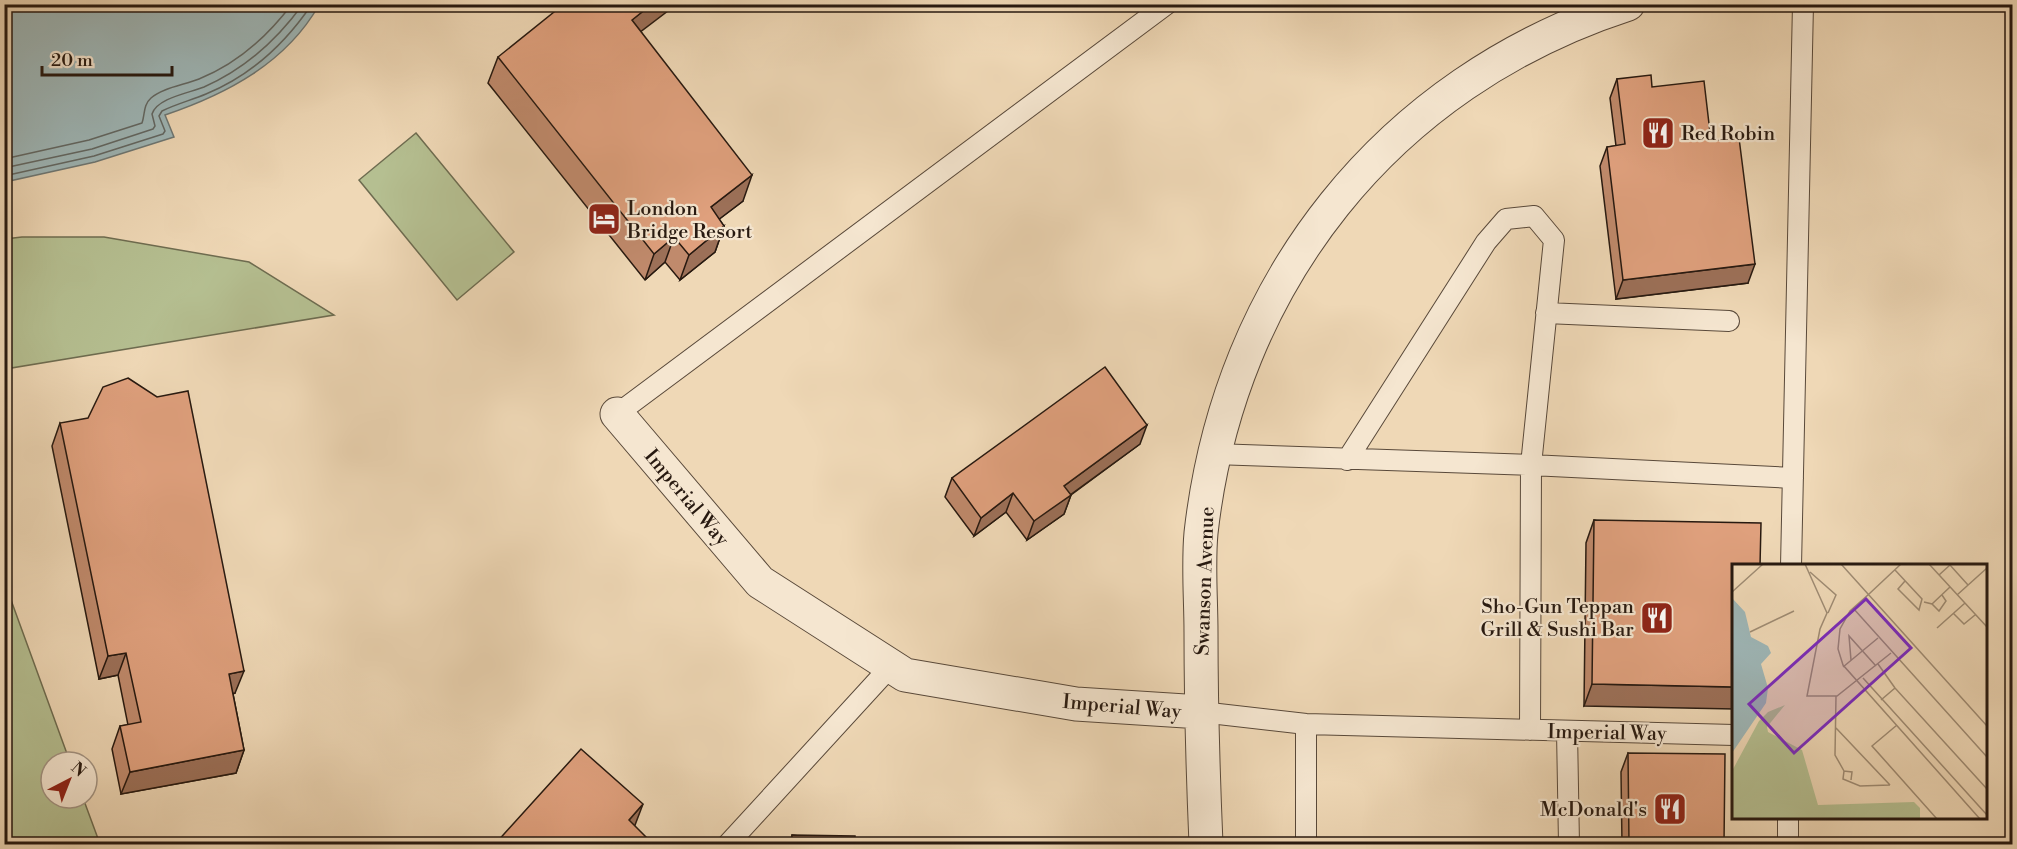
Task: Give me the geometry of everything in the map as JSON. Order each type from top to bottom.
[{"type":"street","name":"Swanson Avenue","points":[[1206,844],[1202,712],[1201,537],[1214,454],[1235,381],[1255,332],[1280,284],[1314,230],[1376,157],[1416,121],[1458,88],[1503,59],[1550,34],[1628,4]]},
{"type":"street","name":"Imperial Way","points":[[617,414],[760,582],[905,675],[1076,704],[1202,712]]},
{"type":"lane","points":[[617,414],[1167,4]]},
{"type":"lane","points":[[1791,564],[1803,4]]},
{"type":"lane","points":[[1347,460],[1486,243],[1506,219],[1534,216],[1554,240],[1531,465],[1530,730]]},
{"type":"lane","points":[[1546,313],[1729,321]]},
{"type":"lane","points":[[1214,454],[1531,465],[1793,478]]},
{"type":"lane","points":[[728,844],[891,666]]},
{"type":"lane","name":"Imperial Way","points":[[1202,712],[1306,724],[1732,735]]},
{"type":"lane","points":[[1306,724],[1306,844]]},
{"type":"lane","points":[[1567,731],[1569,844]]},
{"type":"lane","points":[[1788,819],[1788,844]]},
{"type":"green space","points":[[416,133],[514,252],[457,300],[359,180]]},
{"type":"green space","points":[[104,237],[249,262],[334,315],[5,369],[5,239]]},
{"type":"green space","points":[[7,589],[66,750],[39,750],[39,810],[87,810],[100,844],[5,844],[4,590]]},
{"type":"water","points":[[4,5],[319,5],[290,44],[253,74],[211,97],[165,115],[174,137],[95,162],[5,182]]},
{"type":"building","points":[[564,4],[652,4],[632,20],[752,175],[711,207],[724,226],[689,255],[674,237],[654,254],[498,57]]},
{"type":"building","points":[[1651,75],[1652,87],[1704,81],[1711,141],[1739,138],[1755,264],[1623,280],[1607,147],[1625,144],[1617,79]]},
{"type":"building","points":[[1105,367],[1147,425],[1064,486],[1071,495],[1034,521],[1013,493],[981,518],[952,478]]},
{"type":"building","points":[[128,378],[157,397],[188,391],[244,671],[229,674],[244,750],[130,772],[120,726],[141,722],[126,653],[108,656],[60,423],[88,418],[103,387]]},
{"type":"building","points":[[1594,520],[1761,523],[1760,564],[1732,564],[1732,687],[1592,684]]},
{"type":"building","points":[[581,749],[643,804],[629,820],[653,844],[495,844]]},
{"type":"building","name":"McDonald's","points":[[1628,753],[1725,754],[1724,844],[1629,844]]},
{"type":"building","points":[[792,835],[855,836],[855,844],[792,844]]},
{"type":"building","points":[[922,839],[982,839],[982,844],[922,844]]},
{"type":"place","name":"Red Robin","points":[[1658,133]]},
{"type":"place","name":"London Bridge Resort","points":[[604,219]]},
{"type":"place","name":"Sho-Gun Teppan Grill & Sushi Bar","points":[[1657,618]]},
{"type":"place","name":"McDonald's","points":[[1670,809]]}]
